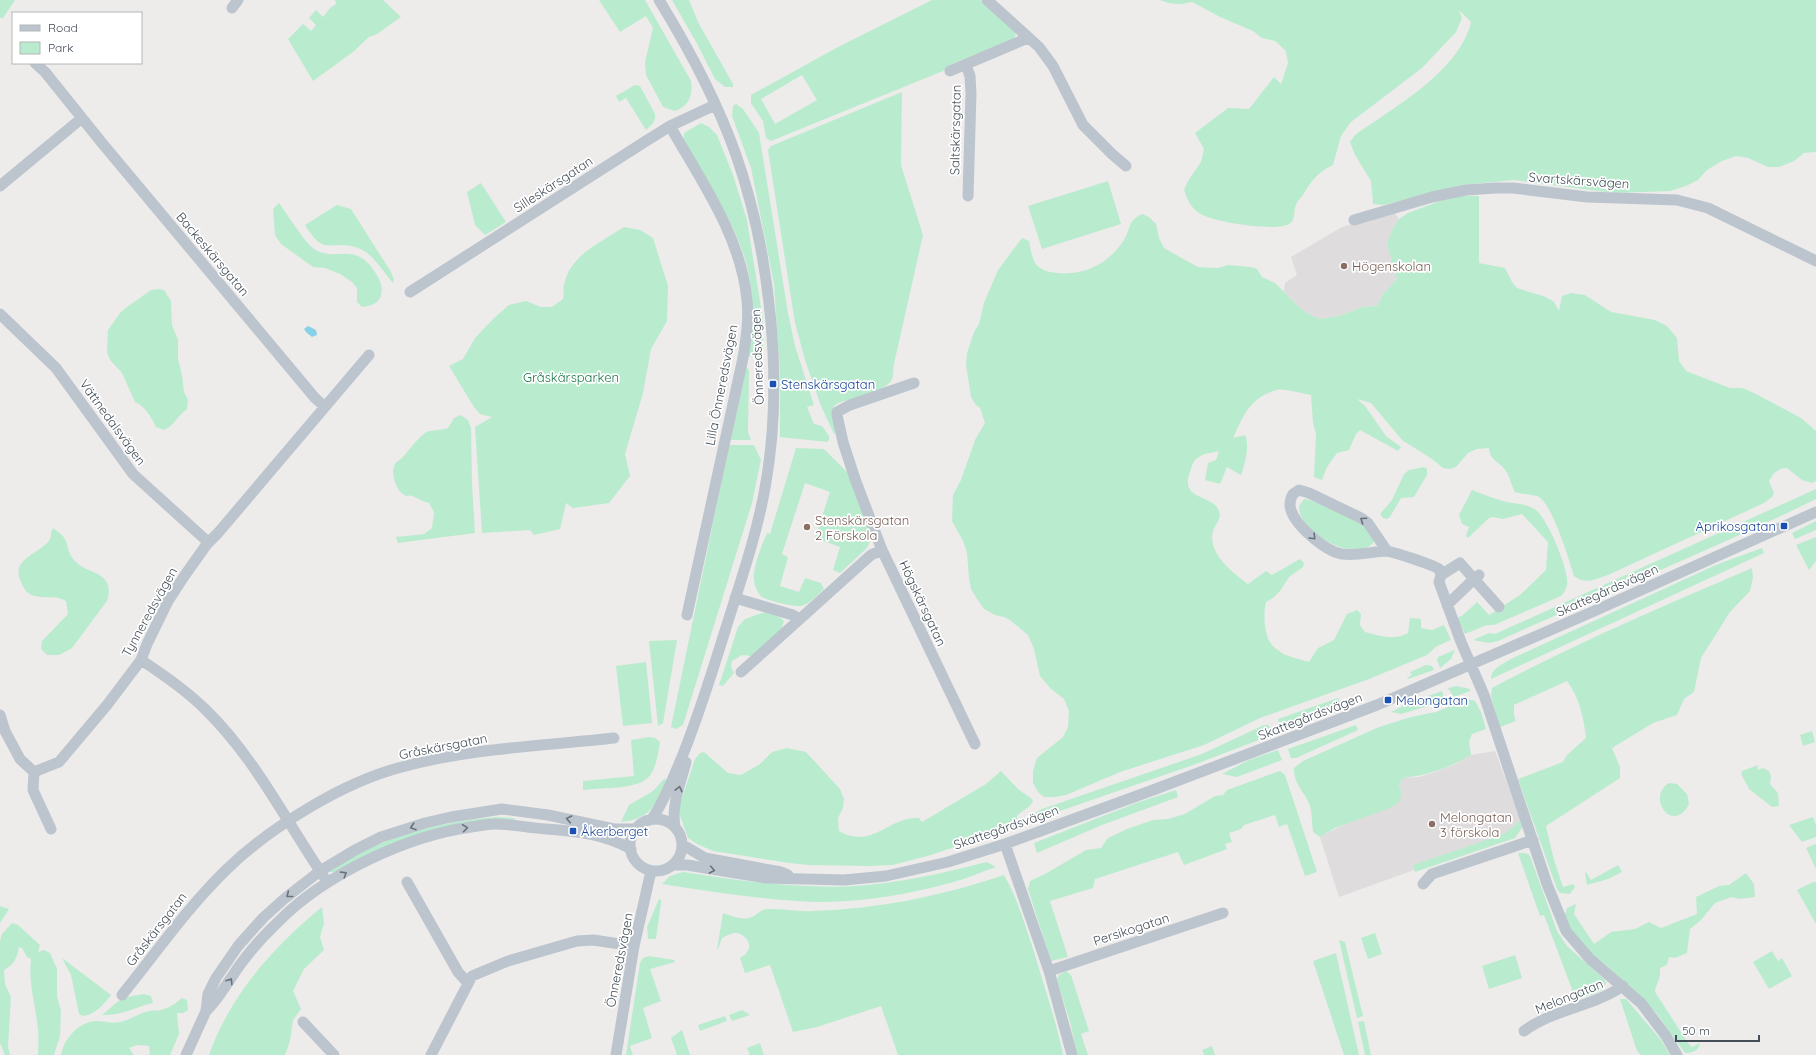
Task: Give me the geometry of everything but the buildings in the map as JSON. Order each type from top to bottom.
[{"type":"street","name":"Önneredsvägen","points":[[659,0],[685,45],[715,105],[735,153],[749,202],[765,276],[772,344],[772,424],[768,474],[756,530],[695,724],[675,805],[675,827]]},
{"type":"street","points":[[987,0],[1039,48],[1053,66],[1083,125],[1126,166]]},
{"type":"street","points":[[950,71],[1028,38]]},
{"type":"street","name":"Backeskärsgatan","points":[[36,64],[45,72],[315,398],[324,406]]},
{"type":"street","name":"Saltskärsgatan","points":[[966,64],[970,76],[971,93],[968,196]]},
{"type":"street","name":"Silleskärsgatan","points":[[410,292],[670,126],[715,105]]},
{"type":"street","points":[[0,186],[82,118]]},
{"type":"street","name":"Lilla Önneredsvägen","points":[[670,126],[733,242],[744,280],[748,322],[743,358],[687,615]]},
{"type":"street","name":"Svartskärsvägen","points":[[1354,220],[1466,190],[1496,188],[1513,188],[1587,197],[1677,200],[1708,208],[1816,261]]},
{"type":"street","name":"Vättnedalsvägen","points":[[0,314],[56,368],[133,474],[208,542]]},
{"type":"street","name":"Tynneredsvägen","points":[[34,772],[59,762],[107,705],[141,660],[147,644],[168,601],[208,542],[233,516],[324,406],[369,355]]},
{"type":"street","name":"Högskärsgatan","points":[[914,383],[857,403],[837,412],[838,423],[847,457],[882,550],[975,744]]},
{"type":"street","points":[[1387,551],[1368,523],[1361,518],[1308,493],[1299,490],[1293,494],[1290,506],[1293,514],[1316,540],[1329,549],[1342,554],[1387,551],[1437,568],[1441,575],[1460,562],[1477,577],[1499,607]]},
{"type":"street","name":"Skattegårdsvägen","points":[[651,871],[662,870],[673,865],[687,865],[760,878],[844,880],[886,876],[948,862],[1005,844],[1290,739],[1471,666],[1816,512]]},
{"type":"street","points":[[741,672],[871,555],[882,550]]},
{"type":"street","name":"Melongatan","points":[[1441,575],[1439,582],[1471,666],[1484,695],[1547,884],[1566,931],[1590,959],[1623,986],[1654,1018],[1677,1055]]},
{"type":"street","points":[[1448,605],[1477,577]]},
{"type":"street","points":[[735,598],[793,615],[800,619]]},
{"type":"street","points":[[141,660],[169,678],[206,710],[239,748],[328,884]]},
{"type":"street","points":[[0,714],[5,730],[20,759],[34,772],[33,790],[51,829]]},
{"type":"street","name":"Önneredsvägen","points":[[652,819],[669,788],[695,724]]},
{"type":"street","name":"Gråskärsgatan","points":[[122,995],[198,898],[251,847],[288,821],[348,788],[400,767],[435,759],[504,749],[614,738]]},
{"type":"street","points":[[186,1055],[206,1011],[208,994],[216,978],[238,946],[274,908],[320,871],[355,850],[381,837],[425,823],[451,817],[502,809],[548,814],[614,829],[636,830]]},
{"type":"street","points":[[651,871],[640,865],[632,856],[630,849],[631,838],[636,830],[642,823],[652,819],[665,820],[675,827],[681,837],[682,845],[680,855],[673,865]]},
{"type":"street","points":[[206,1011],[218,999],[231,978],[247,957],[278,921],[328,884],[372,858],[420,838],[452,830],[494,824],[585,833],[611,840],[630,849]]},
{"type":"street","points":[[1424,884],[1432,874],[1533,840]]},
{"type":"street","points":[[1005,844],[1049,972],[1072,1055]]},
{"type":"street","name":"Skattegårdsvägen","points":[[682,845],[705,858],[781,872],[794,878]]},
{"type":"street","name":"Önneredsvägen","points":[[616,1055],[634,946],[651,871]]},
{"type":"street","points":[[407,882],[458,972],[467,982]]},
{"type":"street","name":"Persikogatan","points":[[1049,972],[1223,913]]},
{"type":"street","points":[[431,1055],[467,982],[472,976],[508,961],[577,941],[593,940],[634,946]]},
{"type":"street","name":"Melongatan","points":[[1524,1031],[1539,1021],[1599,1000],[1623,986]]},
{"type":"street","points":[[303,1022],[334,1055]]},
{"type":"shaded area","name":"Högenskolan","points":[[1394,212],[1399,219],[1392,230],[1387,244],[1397,279],[1383,294],[1377,306],[1363,307],[1339,316],[1321,319],[1312,316],[1301,309],[1284,292],[1285,283],[1297,275],[1291,257],[1342,227]]},
{"type":"shaded area","name":"Melongatan 3 förskola","points":[[1495,751],[1521,820],[1514,834],[1339,897],[1320,837],[1402,794],[1399,785],[1403,778],[1419,777],[1456,764],[1471,755]]},
{"type":"green space","points":[[0,0],[15,0],[3,18],[0,18]]},
{"type":"green space","points":[[335,0],[383,0],[401,17],[377,34],[369,37],[353,52],[313,81],[288,39],[303,24],[311,31],[316,25],[309,18],[316,10],[323,17],[330,8],[336,4]]},
{"type":"green space","points":[[599,0],[645,0],[691,81],[691,96],[684,106],[675,111],[663,107],[646,75],[645,62],[653,28],[646,16],[620,32]]},
{"type":"green space","points":[[672,0],[689,0],[699,24],[733,84],[733,87],[725,87],[715,79]]},
{"type":"green space","points":[[932,0],[980,0],[1016,33],[1014,39],[952,64],[943,71],[771,141],[766,138],[763,121],[751,103],[751,95],[838,47]],"holes":[[[802,75],[817,100],[775,124],[761,99]]]},
{"type":"green space","points":[[1160,0],[1816,0],[1816,152],[1804,153],[1794,161],[1779,167],[1768,167],[1748,158],[1736,156],[1722,161],[1707,170],[1698,180],[1670,191],[1614,193],[1514,180],[1462,185],[1383,205],[1373,204],[1371,181],[1355,155],[1350,142],[1355,135],[1423,87],[1453,57],[1464,40],[1471,22],[1459,10],[1462,18],[1456,32],[1422,68],[1351,122],[1341,136],[1333,165],[1315,177],[1309,185],[1298,201],[1295,207],[1294,218],[1289,224],[1272,227],[1244,225],[1216,220],[1196,211],[1186,197],[1184,190],[1188,181],[1201,162],[1204,149],[1195,133],[1228,108],[1249,109],[1274,77],[1281,84],[1288,63],[1286,51],[1275,41],[1262,38],[1253,31],[1220,17],[1192,2],[1176,4]]},
{"type":"green space","points":[[635,85],[640,86],[655,114],[653,123],[646,130],[626,98],[619,102],[616,96]]},
{"type":"green space","points":[[902,92],[901,165],[923,235],[894,364],[892,379],[884,387],[876,391],[838,403],[834,406],[833,412],[837,432],[834,434],[821,406],[805,360],[795,323],[768,150],[771,146]]},
{"type":"green space","points":[[736,104],[743,109],[759,133],[788,313],[795,346],[814,405],[807,407],[814,424],[822,426],[829,436],[829,440],[827,442],[780,437],[780,373],[774,284],[751,168],[732,116],[733,106]]},
{"type":"green space","points":[[701,123],[709,127],[717,135],[733,175],[747,220],[763,320],[763,358],[748,356],[752,316],[751,287],[747,265],[740,243],[720,202],[684,143],[684,133]]},
{"type":"green space","points":[[1108,181],[1121,224],[1042,249],[1028,206]]},
{"type":"green space","points":[[481,183],[506,222],[485,235],[475,225],[467,192]]},
{"type":"green space","points":[[1462,196],[1479,196],[1479,263],[1505,268],[1512,282],[1517,288],[1546,297],[1554,302],[1559,311],[1562,296],[1571,293],[1585,295],[1611,312],[1655,320],[1667,326],[1677,338],[1679,361],[1686,371],[1730,388],[1742,388],[1754,393],[1801,418],[1816,431],[1816,481],[1812,483],[1802,480],[1787,468],[1778,470],[1769,481],[1774,493],[1772,497],[1764,503],[1608,575],[1587,581],[1578,579],[1574,576],[1560,534],[1550,511],[1544,502],[1537,496],[1515,492],[1509,476],[1504,468],[1493,458],[1489,452],[1489,448],[1477,449],[1468,453],[1456,467],[1450,469],[1443,468],[1432,459],[1402,440],[1371,403],[1357,399],[1365,406],[1386,436],[1401,447],[1398,451],[1360,430],[1356,434],[1349,450],[1337,453],[1327,467],[1322,480],[1314,477],[1316,434],[1313,423],[1311,395],[1289,390],[1277,390],[1268,393],[1254,402],[1249,408],[1240,422],[1233,438],[1245,435],[1246,439],[1246,455],[1241,475],[1227,467],[1220,484],[1205,480],[1208,463],[1216,460],[1219,451],[1197,458],[1192,465],[1188,481],[1189,488],[1193,493],[1216,506],[1219,511],[1220,517],[1213,531],[1212,539],[1217,554],[1228,568],[1248,584],[1266,571],[1272,575],[1300,559],[1304,563],[1303,567],[1289,577],[1280,591],[1266,602],[1265,624],[1269,641],[1284,654],[1309,662],[1318,648],[1334,640],[1347,614],[1357,610],[1361,614],[1360,625],[1365,632],[1387,637],[1397,637],[1408,633],[1410,618],[1421,619],[1421,628],[1432,630],[1444,625],[1451,640],[1437,646],[1427,655],[1369,679],[1260,718],[1204,745],[1120,772],[1066,795],[1044,797],[1038,792],[1033,783],[1033,771],[1037,758],[1063,737],[1068,727],[1069,711],[1064,699],[1051,689],[1040,676],[1034,649],[1028,635],[1010,620],[995,615],[984,609],[977,599],[971,589],[967,553],[963,541],[952,521],[953,495],[961,480],[975,440],[985,423],[980,408],[975,404],[971,397],[966,365],[967,353],[974,332],[979,324],[984,303],[998,270],[1022,238],[1029,241],[1032,255],[1036,264],[1044,270],[1058,273],[1068,273],[1088,270],[1097,266],[1113,254],[1125,238],[1130,224],[1134,219],[1142,214],[1149,217],[1156,224],[1159,238],[1164,248],[1198,267],[1218,268],[1228,265],[1257,269],[1262,277],[1275,283],[1301,309],[1312,316],[1321,319],[1339,316],[1363,307],[1377,306],[1383,294],[1397,279],[1387,244],[1392,230],[1399,219],[1408,213],[1440,201]]},
{"type":"green space","points":[[279,203],[300,234],[313,248],[329,254],[354,255],[362,258],[370,265],[378,277],[381,285],[382,293],[380,298],[372,305],[362,307],[357,302],[357,288],[352,282],[340,274],[325,268],[313,267],[281,244],[275,235],[273,209]]},
{"type":"green space","points":[[337,205],[351,209],[391,272],[394,280],[393,283],[373,258],[363,250],[349,246],[324,245],[318,242],[312,235],[305,225]]},
{"type":"green space","name":"Gråskärsparken","points":[[624,227],[640,230],[653,238],[668,286],[667,321],[651,349],[643,393],[625,454],[630,476],[609,503],[573,508],[566,503],[560,529],[534,535],[530,530],[482,533],[475,427],[492,417],[480,414],[474,407],[449,366],[463,359],[475,338],[509,305],[526,301],[541,307],[552,307],[563,299],[564,283],[574,263],[589,249]]},
{"type":"green space","points":[[151,290],[164,290],[171,301],[172,325],[178,340],[178,359],[184,392],[188,400],[187,409],[171,426],[164,430],[156,427],[145,409],[135,402],[122,373],[110,360],[107,352],[108,330],[120,313]]},
{"type":"green space","points":[[745,366],[749,370],[748,432],[751,440],[729,440]]},
{"type":"green space","points":[[461,415],[468,420],[471,428],[475,533],[398,543],[396,537],[424,534],[432,528],[434,512],[429,503],[412,496],[406,496],[399,491],[393,472],[395,464],[425,433],[448,428],[454,418]]},
{"type":"green space","points":[[729,445],[754,445],[761,460],[752,503],[683,725],[676,729],[671,727]]},
{"type":"green space","points":[[796,448],[824,449],[847,472],[872,537],[867,548],[840,573],[833,570],[840,547],[815,538],[830,492],[805,483],[782,554],[788,557],[780,586],[799,592],[805,578],[821,583],[824,589],[810,601],[801,606],[793,606],[762,597],[759,594],[754,581],[754,570],[756,563],[767,533],[770,534]]},
{"type":"green space","points":[[1424,467],[1427,469],[1427,475],[1414,497],[1401,498],[1390,517],[1387,519],[1383,518],[1380,514],[1392,500],[1404,474],[1409,470]]},
{"type":"green space","points":[[1816,489],[1816,499],[1698,554],[1498,641],[1489,643],[1473,640],[1489,633],[1495,634]]},
{"type":"green space","points":[[1472,490],[1503,501],[1529,506],[1541,515],[1556,543],[1566,572],[1567,586],[1561,596],[1494,625],[1487,625],[1465,634],[1457,618],[1463,615],[1477,602],[1489,615],[1520,595],[1546,570],[1548,542],[1522,514],[1503,519],[1493,517],[1489,518],[1468,538],[1466,536],[1469,527],[1462,524],[1459,515]]},
{"type":"green space","points":[[1304,499],[1324,506],[1361,524],[1369,532],[1374,542],[1365,548],[1354,550],[1329,542],[1307,525],[1301,516],[1299,506]]},
{"type":"green space","points":[[1816,521],[1816,530],[1795,539],[1792,533]]},
{"type":"green space","points":[[53,528],[64,537],[70,553],[77,563],[80,566],[100,575],[106,581],[109,591],[107,601],[72,648],[59,655],[47,655],[41,649],[42,641],[68,614],[66,601],[58,598],[35,596],[29,593],[23,586],[19,576],[19,569],[21,564],[26,559],[48,542]]},
{"type":"green space","points":[[1816,537],[1816,561],[1809,570],[1796,545]]},
{"type":"green space","points":[[1762,548],[1764,553],[1491,679],[1495,669],[1511,659],[1718,564]]},
{"type":"green space","points":[[1752,568],[1753,578],[1750,591],[1730,612],[1701,658],[1694,692],[1684,699],[1677,715],[1653,723],[1612,748],[1620,767],[1620,778],[1546,826],[1554,860],[1563,887],[1573,884],[1575,887],[1570,894],[1560,893],[1557,889],[1518,779],[1563,762],[1567,755],[1586,738],[1580,708],[1575,694],[1567,681],[1514,705],[1514,715],[1516,721],[1500,727],[1491,697],[1492,688],[1588,640]]},
{"type":"green space","points":[[762,613],[774,614],[782,619],[784,621],[781,630],[752,656],[742,655],[732,661],[731,667],[734,673],[723,686],[719,685],[738,627],[745,619]]},
{"type":"green space","points":[[677,640],[663,723],[658,726],[649,641]]},
{"type":"green space","points":[[1455,650],[1451,659],[1440,668],[1437,660],[1438,657]]},
{"type":"green space","points":[[646,662],[652,723],[623,726],[616,666]]},
{"type":"green space","points":[[1426,665],[1432,666],[1434,670],[1408,679],[1407,678],[1412,675],[1410,672]]},
{"type":"green space","points":[[1456,686],[1470,689],[1470,691],[1454,697],[1448,688]]},
{"type":"green space","points":[[1442,691],[1445,701],[1401,714],[1391,712],[1409,703]]},
{"type":"green space","points":[[1338,698],[1341,704],[1301,724],[1280,732],[1278,719]]},
{"type":"green space","points":[[1467,699],[1475,701],[1481,712],[1486,729],[1472,734],[1469,741],[1471,755],[1455,764],[1438,770],[1403,778],[1399,785],[1402,794],[1398,803],[1390,808],[1335,828],[1320,837],[1313,832],[1310,806],[1298,784],[1294,774],[1294,768],[1303,761],[1379,727],[1411,717],[1436,712]]},
{"type":"green space","points":[[1264,725],[1268,725],[1270,727],[1272,735],[1196,764],[1028,822],[1032,815],[1042,809],[1202,754]]},
{"type":"green space","points":[[1356,725],[1358,730],[1296,758],[1291,758],[1288,749]]},
{"type":"green space","points":[[1812,731],[1815,742],[1803,746],[1800,735]]},
{"type":"green space","points":[[649,737],[655,738],[660,742],[654,768],[649,777],[640,783],[624,787],[583,790],[583,781],[634,776],[631,740]]},
{"type":"green space","points":[[787,748],[806,752],[840,789],[844,799],[843,808],[838,818],[839,831],[851,836],[861,837],[871,835],[898,822],[908,819],[919,818],[922,822],[986,784],[1001,771],[1019,790],[1033,801],[1030,806],[1017,816],[1017,826],[931,855],[893,865],[809,865],[789,863],[713,851],[688,838],[678,810],[695,759],[700,753],[704,752],[728,773],[741,775],[760,764],[772,752]]},
{"type":"green space","points":[[1278,750],[1282,760],[1237,777],[1222,774],[1249,760]]},
{"type":"green space","points":[[1758,765],[1757,770],[1763,768],[1769,771],[1771,777],[1770,784],[1778,793],[1779,806],[1772,807],[1749,789],[1741,774],[1742,771]]},
{"type":"green space","points":[[1280,771],[1285,775],[1317,872],[1305,876],[1287,824],[1279,827],[1275,815],[1244,825],[1241,829],[1229,833],[1232,842],[1225,844],[1227,849],[1184,865],[1178,852],[1095,879],[1093,888],[1050,901],[1068,957],[1051,961],[1028,889],[1030,881],[1047,873],[1086,850],[1101,848],[1108,838],[1127,829],[1153,820],[1168,819],[1185,814],[1215,796],[1223,795],[1227,790]]},
{"type":"green space","points":[[665,778],[666,782],[655,804],[650,810],[639,818],[621,822],[629,805],[653,791]]},
{"type":"green space","points":[[1669,783],[1677,784],[1687,794],[1689,804],[1683,813],[1676,816],[1670,815],[1664,811],[1661,804],[1660,797],[1662,789]]},
{"type":"green space","points":[[1176,790],[1178,797],[1102,825],[1037,853],[1034,843],[1136,803]]},
{"type":"green space","points":[[496,817],[514,818],[515,821],[467,825],[337,872],[329,872],[368,849],[409,833],[430,827],[474,819]]},
{"type":"green space","points":[[1813,817],[1816,825],[1816,837],[1802,842],[1789,825]]},
{"type":"green space","points":[[1521,820],[1522,828],[1515,838],[1415,872],[1413,865],[1504,834]]},
{"type":"green space","points":[[1816,844],[1816,869],[1806,848]]},
{"type":"green space","points":[[1518,853],[1526,853],[1530,856],[1557,931],[1567,946],[1604,979],[1606,983],[1598,992],[1576,1000],[1544,915],[1540,916]]},
{"type":"green space","points":[[987,862],[996,867],[962,880],[932,888],[875,898],[836,902],[780,900],[662,884],[670,876],[683,872],[791,885],[835,887],[856,886],[889,883],[922,877]]},
{"type":"green space","points":[[1618,865],[1622,872],[1608,879],[1587,885],[1586,872],[1591,880]]},
{"type":"green space","points":[[1746,873],[1754,884],[1755,897],[1739,899],[1732,897],[1715,903],[1701,920],[1690,929],[1687,953],[1675,958],[1669,957],[1667,965],[1660,968],[1660,976],[1655,992],[1688,1043],[1692,1047],[1700,1043],[1695,1051],[1685,1053],[1657,1014],[1638,993],[1589,951],[1573,933],[1564,917],[1567,908],[1576,904],[1574,914],[1594,944],[1611,932],[1635,929],[1649,922],[1661,928],[1697,914],[1696,897],[1719,886],[1729,885]]},
{"type":"green space","points":[[1004,875],[1017,903],[1034,952],[1063,1055],[898,1055],[881,1006],[817,1027],[793,1032],[770,965],[745,973],[740,958],[746,954],[749,949],[749,945],[744,936],[734,933],[722,938],[717,949],[723,913],[737,918],[748,918],[767,909],[802,911],[837,910],[886,904],[933,895]]},
{"type":"green space","points":[[1816,882],[1816,924],[1797,890]]},
{"type":"green space","points":[[659,899],[661,900],[661,903],[656,939],[648,939],[647,927]]},
{"type":"green space","points":[[0,906],[9,909],[0,923]]},
{"type":"green space","points":[[322,907],[324,923],[320,937],[324,950],[304,969],[293,991],[301,1009],[293,1020],[290,1041],[285,1055],[209,1055],[229,1012],[255,973],[287,938]]},
{"type":"green space","points":[[12,923],[18,925],[40,945],[38,952],[44,950],[50,953],[57,969],[57,996],[61,1011],[60,1036],[54,1055],[38,1055],[37,1021],[31,986],[31,959],[27,957],[22,948],[19,947],[14,961],[4,970],[5,984],[11,997],[8,1047],[10,1055],[5,1055],[0,1043],[0,941],[2,934]]},
{"type":"green space","points":[[1375,933],[1382,954],[1368,959],[1361,938]]},
{"type":"green space","points":[[1339,940],[1345,942],[1363,1016],[1357,1018]]},
{"type":"green space","points":[[1772,951],[1778,961],[1782,958],[1792,976],[1769,989],[1753,962]]},
{"type":"green space","points":[[1336,953],[1359,1055],[1344,1055],[1313,961]]},
{"type":"green space","points":[[1515,955],[1522,978],[1489,989],[1482,966]]},
{"type":"green space","points":[[649,956],[674,960],[675,962],[650,969],[661,1001],[643,1008],[652,1038],[630,1046],[633,1055],[626,1055],[640,963],[643,958]]},
{"type":"green space","points":[[62,958],[111,995],[102,1006],[88,1015],[83,1016],[79,1014],[71,975]]},
{"type":"green space","points":[[1066,971],[1071,975],[1089,1031],[1081,1034],[1088,1055],[1077,1055],[1070,1022],[1057,980],[1059,975]]},
{"type":"green space","points":[[144,994],[151,996],[153,1003],[122,1013],[102,1015],[122,998]]},
{"type":"green space","points":[[182,998],[187,1000],[188,1010],[183,1013],[177,1013],[179,1034],[170,1055],[150,1055],[149,1046],[137,1045],[129,1048],[134,1055],[61,1055],[65,1043],[69,1037],[83,1024],[96,1021],[117,1023],[145,1012],[164,1009]]},
{"type":"green space","points":[[1620,999],[1626,999],[1661,1040],[1670,1055],[1641,1055],[1637,1051]]},
{"type":"green space","points":[[742,1010],[750,1015],[732,1021],[729,1015]]},
{"type":"green space","points":[[725,1016],[727,1021],[700,1031],[698,1025]]},
{"type":"green space","points":[[1364,1021],[1371,1055],[1365,1055],[1358,1022]]},
{"type":"green space","points":[[682,1030],[690,1055],[677,1055],[671,1038]]},
{"type":"green space","points":[[760,1043],[764,1055],[750,1055],[747,1048]]},
{"type":"green space","points":[[1212,1046],[1215,1055],[1204,1055],[1202,1050]]},
{"type":"water","points":[[308,326],[316,330],[317,335],[312,337],[306,332],[304,329]]},
{"type":"place","name":"Högenskolan","points":[[1344,266]]},
{"type":"place","name":"Stenskärsgatan","points":[[773,384]]},
{"type":"place","name":"Aprikosgatan","points":[[1784,526]]},
{"type":"place","name":"Stenskärsgatan 2 Förskola","points":[[807,527]]},
{"type":"place","name":"Melongatan","points":[[1388,700]]},
{"type":"place","name":"Melongatan 3 förskola","points":[[1432,824]]},
{"type":"place","name":"Åkerberget","points":[[573,831]]}]
